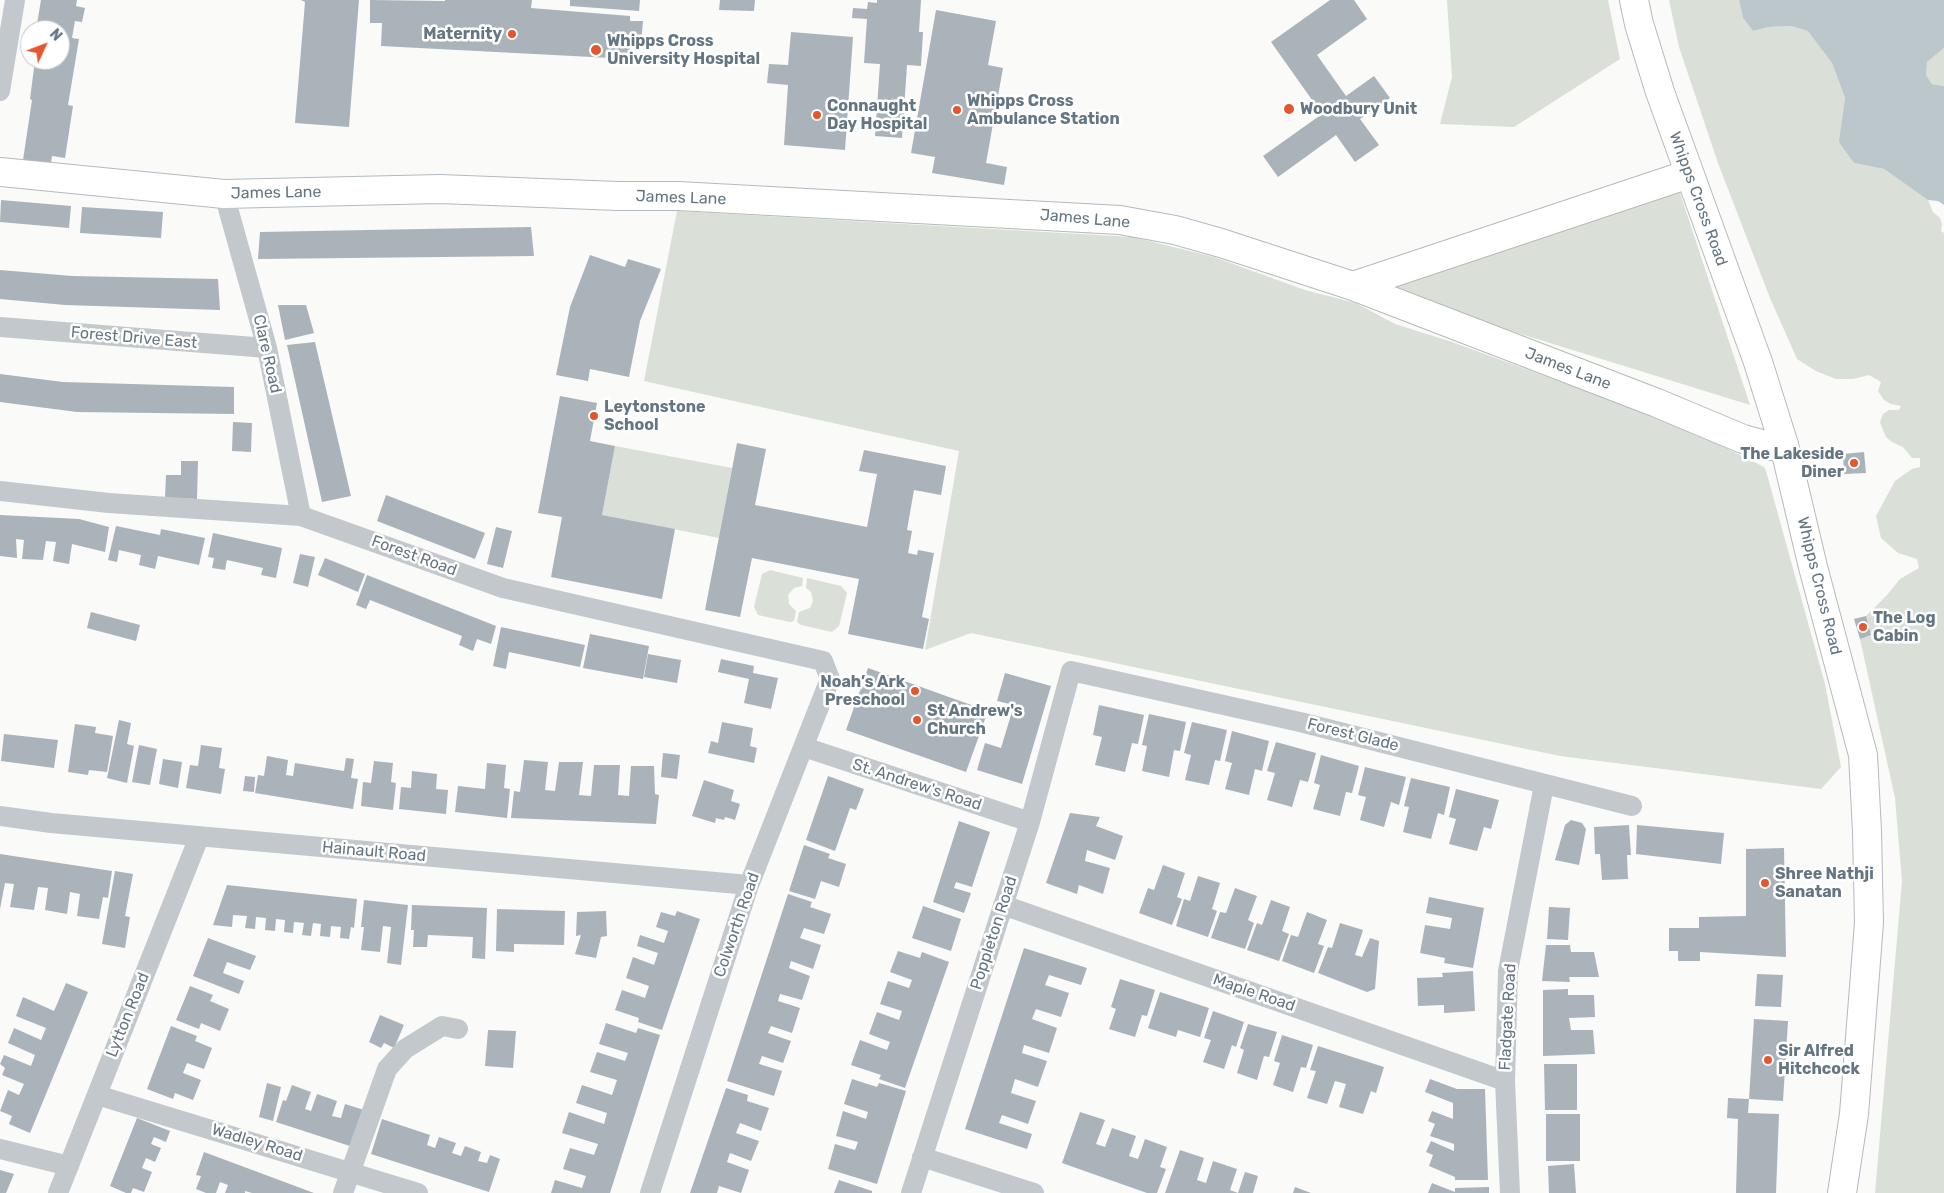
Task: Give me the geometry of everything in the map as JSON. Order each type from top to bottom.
[{"type":"street","points":[[0,91],[15,0]]},
{"type":"street","name":"Whipps Cross Road","points":[[1634,0],[1639,24],[1657,84],[1758,362],[1784,446],[1813,567],[1863,755],[1869,923],[1854,1114],[1842,1193]]},
{"type":"street","name":"James Lane","points":[[0,172],[224,194],[440,189],[618,196],[678,196],[1120,220],[1175,230],[1221,243],[1308,273],[1353,286],[1657,403],[1743,440],[1769,446],[1784,446]]},
{"type":"street","points":[[1353,286],[1689,174]]},
{"type":"street","name":"Clare Road","points":[[224,194],[268,348],[301,516]]},
{"type":"street","name":"Forest Drive East","points":[[0,327],[268,348]]},
{"type":"street","name":"Forest Road","points":[[0,491],[109,503],[301,516],[502,588],[823,661]]},
{"type":"street","name":"Colworth Road","points":[[650,1193],[749,885],[830,679],[823,661]]},
{"type":"street","name":"Forest Glade","points":[[1071,671],[1300,722],[1632,806]]},
{"type":"street","name":"Poppleton Road","points":[[911,1193],[1030,822],[1071,671]]},
{"type":"street","name":"St. Andrew's Road","points":[[804,747],[1030,822]]},
{"type":"street","name":"Fladgate Road","points":[[1510,1193],[1505,1081],[1508,971],[1544,784]]},
{"type":"street","name":"Hainault Road","points":[[0,816],[51,824],[749,885]]},
{"type":"street","name":"Lytton Road","points":[[58,1193],[199,837]]},
{"type":"street","name":"Maple Road","points":[[1003,905],[1505,1081]]},
{"type":"street","points":[[343,1193],[387,1069],[405,1049],[442,1026],[458,1028]]},
{"type":"street","name":"Wadley Road","points":[[97,1095],[418,1193]]},
{"type":"street","points":[[0,1149],[68,1166]]},
{"type":"street","points":[[922,1157],[1034,1193]]},
{"type":"shaded area","points":[[1447,0],[1608,0],[1620,59],[1514,127],[1440,124],[1452,77]]},
{"type":"shaded area","points":[[1669,0],[1739,0],[1743,18],[1753,31],[1769,27],[1791,26],[1809,31],[1832,63],[1845,98],[1840,142],[1854,163],[1884,169],[1913,189],[1928,200],[1933,212],[1940,218],[1942,224],[1941,231],[1944,233],[1944,1193],[1875,1193],[1902,881],[1895,798],[1860,639],[1871,635],[1866,616],[1900,579],[1919,568],[1917,559],[1898,553],[1881,538],[1876,516],[1895,481],[1912,469],[1920,467],[1920,458],[1912,458],[1903,447],[1886,437],[1880,422],[1883,414],[1889,410],[1899,410],[1901,406],[1884,400],[1878,391],[1881,382],[1869,375],[1853,379],[1836,379],[1816,371],[1797,359],[1770,298],[1718,163],[1679,47]]},
{"type":"shaded area","points":[[1739,0],[1944,0],[1944,48],[1927,62],[1926,75],[1932,84],[1944,86],[1944,205],[1938,201],[1928,200],[1884,169],[1854,163],[1839,142],[1845,98],[1832,63],[1808,31],[1791,26],[1769,27],[1753,31],[1743,18]]},
{"type":"shaded area","points":[[1944,48],[1944,86],[1932,84],[1926,75],[1927,62]]},
{"type":"shaded area","points":[[1677,184],[1750,405],[1398,296],[1389,286]]},
{"type":"shaded area","points":[[677,211],[1133,237],[1214,257],[1305,290],[1356,303],[1395,324],[1452,342],[1684,427],[1764,467],[1766,471],[1825,684],[1841,767],[1821,789],[1560,756],[971,633],[925,650],[959,451],[644,381]]},
{"type":"shaded area","points":[[615,446],[732,468],[719,538],[602,515]]},
{"type":"shaded area","points":[[770,570],[803,578],[802,586],[794,588],[788,595],[789,604],[796,611],[794,621],[790,622],[758,615],[754,607],[762,574]]},
{"type":"shaded area","points":[[807,578],[841,586],[847,593],[839,626],[832,632],[801,625],[797,622],[799,612],[810,608],[813,601],[811,592],[806,588]]},
{"type":"building","points":[[41,0],[77,0],[76,6],[85,8],[82,22],[75,21],[72,38],[79,39],[68,105],[73,106],[65,158],[52,156],[51,164],[23,160],[32,100],[30,99],[34,70],[70,70],[70,20],[38,20]]},
{"type":"building","points":[[301,0],[359,0],[349,127],[295,123],[305,2]]},
{"type":"building","name":"Maternity","points":[[370,0],[532,0],[531,8],[630,16],[630,21],[643,21],[641,44],[630,45],[630,59],[381,46],[382,23],[370,23]]},
{"type":"building","points":[[570,0],[640,0],[639,11],[570,6]]},
{"type":"building","points":[[720,0],[755,0],[754,11],[719,10]]},
{"type":"building","points":[[877,0],[921,0],[919,32],[923,32],[921,66],[907,65],[902,138],[875,136],[880,64],[864,63],[867,19],[852,18],[853,8],[867,9],[868,2],[877,3]]},
{"type":"building","points":[[1330,0],[1354,0],[1367,19],[1317,55],[1346,96],[1374,76],[1390,98],[1360,119],[1379,145],[1355,162],[1336,135],[1278,177],[1263,156],[1322,114],[1271,42]]},
{"type":"building","name":"Whipps Cross Ambulance Station","points":[[936,10],[996,21],[988,65],[1003,68],[986,163],[1007,167],[1004,185],[932,173],[935,157],[911,153]]},
{"type":"building","name":"Connaught Day Hospital","points":[[791,32],[853,37],[845,150],[784,145],[788,85],[767,83],[769,64],[788,65]]},
{"type":"building","points":[[1,200],[71,206],[69,228],[0,222]]},
{"type":"building","points":[[82,207],[163,212],[161,238],[80,233]]},
{"type":"building","points":[[531,227],[534,256],[258,259],[260,232]]},
{"type":"building","points":[[590,255],[625,267],[628,259],[661,269],[640,321],[629,377],[590,369],[588,381],[556,375],[570,307]]},
{"type":"building","points":[[0,270],[72,276],[218,279],[220,310],[65,305],[0,299]]},
{"type":"building","points":[[278,305],[306,305],[314,333],[285,340]]},
{"type":"building","points":[[315,342],[351,496],[322,502],[287,345]]},
{"type":"building","points":[[0,374],[63,382],[234,387],[234,414],[77,412],[0,402]]},
{"type":"building","points":[[560,396],[597,403],[590,441],[615,446],[602,515],[675,529],[662,599],[551,577],[562,517],[538,513]]},
{"type":"building","points":[[233,422],[252,423],[251,452],[232,451]]},
{"type":"building","points":[[737,443],[766,449],[755,505],[867,527],[877,474],[859,471],[864,450],[946,466],[941,495],[914,490],[907,530],[912,531],[908,553],[917,555],[918,550],[934,553],[922,617],[929,619],[923,649],[848,634],[859,579],[752,558],[740,617],[705,610]]},
{"type":"building","name":"The Lakeside Diner","points":[[1864,452],[1866,473],[1844,474],[1843,454]]},
{"type":"building","points":[[181,461],[198,461],[197,499],[165,498],[166,475],[181,475]]},
{"type":"building","points":[[386,495],[485,533],[475,559],[377,521]]},
{"type":"building","points":[[0,515],[79,519],[109,527],[105,552],[72,544],[69,564],[53,561],[56,542],[46,541],[43,560],[22,559],[24,540],[16,539],[17,558],[0,556]]},
{"type":"building","points":[[116,526],[160,535],[161,529],[205,538],[199,565],[158,556],[155,569],[139,565],[141,555],[119,550],[117,562],[108,560]]},
{"type":"building","points":[[496,527],[512,531],[503,568],[487,564]]},
{"type":"building","points":[[213,533],[282,548],[276,578],[261,575],[263,568],[227,560],[225,570],[212,568],[214,558],[208,557]]},
{"type":"building","points":[[300,554],[315,557],[308,587],[293,583]]},
{"type":"building","points":[[325,558],[365,574],[358,592],[318,575]]},
{"type":"building","points":[[367,575],[496,626],[491,644],[477,639],[473,651],[459,645],[462,636],[370,600],[366,609],[356,605]]},
{"type":"building","points":[[91,612],[140,625],[136,641],[87,628]]},
{"type":"building","name":"The Log Cabin","points":[[1866,616],[1871,635],[1860,639],[1854,619]]},
{"type":"building","points":[[501,627],[585,645],[580,667],[509,652],[506,669],[493,666]]},
{"type":"building","points":[[590,634],[649,646],[643,679],[583,668]]},
{"type":"building","points":[[648,654],[681,660],[677,683],[644,677]]},
{"type":"building","points":[[721,659],[754,666],[753,673],[778,678],[771,709],[744,703],[749,679],[718,672]]},
{"type":"building","name":"St Andrew's Church","points":[[868,668],[988,711],[966,772],[846,730]]},
{"type":"building","points":[[1005,673],[1051,686],[1022,784],[977,770],[985,743],[1001,748],[1014,705],[997,701]]},
{"type":"building","points":[[1099,705],[1144,715],[1138,744],[1132,743],[1125,772],[1095,765],[1102,737],[1093,735]]},
{"type":"building","points":[[1149,714],[1186,722],[1180,751],[1174,750],[1169,777],[1142,771],[1147,746],[1142,745]]},
{"type":"building","points":[[119,720],[131,723],[127,744],[134,746],[127,783],[107,778]]},
{"type":"building","points":[[722,722],[753,728],[750,746],[757,748],[754,763],[708,753],[711,741],[718,743]]},
{"type":"building","points":[[1192,722],[1227,730],[1220,761],[1215,760],[1209,785],[1185,780],[1191,755],[1184,753]]},
{"type":"building","points":[[75,724],[96,727],[95,733],[113,736],[107,772],[89,770],[88,775],[68,772]]},
{"type":"building","points":[[1232,731],[1269,741],[1262,771],[1255,769],[1249,795],[1225,789],[1232,763],[1225,761]]},
{"type":"building","points":[[4,734],[58,740],[54,768],[1,761]]},
{"type":"building","points":[[1276,742],[1316,753],[1308,782],[1300,780],[1292,807],[1267,800],[1275,773],[1267,771]]},
{"type":"building","points":[[139,745],[157,749],[150,785],[132,782]]},
{"type":"building","points":[[201,745],[222,748],[219,768],[225,769],[221,794],[186,788],[190,765],[198,766]]},
{"type":"building","points":[[663,753],[680,755],[677,779],[661,777]]},
{"type":"building","points":[[1321,755],[1359,766],[1352,793],[1346,792],[1340,816],[1313,809],[1320,785],[1314,783]]},
{"type":"building","points":[[267,756],[288,760],[286,775],[293,776],[295,763],[344,771],[346,758],[354,759],[351,778],[358,779],[353,809],[255,793],[258,775],[264,776]]},
{"type":"building","points":[[163,759],[182,762],[178,788],[159,784]]},
{"type":"building","points":[[524,760],[548,762],[545,790],[555,791],[559,762],[583,762],[579,795],[591,796],[594,765],[620,765],[618,795],[629,796],[631,766],[654,766],[655,794],[659,795],[656,824],[511,818],[514,791],[520,792]]},
{"type":"building","points":[[374,761],[393,763],[391,782],[396,783],[393,810],[361,806],[363,782],[371,783]]},
{"type":"building","points":[[487,763],[506,765],[504,788],[510,789],[507,818],[455,812],[458,786],[485,789]]},
{"type":"building","points":[[1365,767],[1406,777],[1399,805],[1391,802],[1384,827],[1360,820],[1366,797],[1358,795]]},
{"type":"building","points":[[412,771],[437,774],[436,789],[448,790],[446,814],[399,809],[401,787],[411,788]]},
{"type":"building","points":[[245,776],[255,777],[254,792],[243,791]]},
{"type":"building","points":[[828,776],[864,789],[856,810],[850,808],[835,851],[806,840]]},
{"type":"building","points":[[1411,778],[1450,787],[1444,815],[1438,813],[1431,839],[1403,832],[1409,807],[1404,806]]},
{"type":"building","points":[[704,780],[734,790],[731,801],[740,804],[735,820],[725,817],[724,820],[716,818],[715,823],[692,816]]},
{"type":"building","points":[[1456,789],[1499,800],[1491,829],[1484,827],[1477,851],[1449,844],[1456,819],[1449,817]]},
{"type":"building","points":[[1070,813],[1100,817],[1096,826],[1123,836],[1115,860],[1087,850],[1085,861],[1110,868],[1103,894],[1079,885],[1077,894],[1046,883]]},
{"type":"building","points":[[1571,820],[1582,823],[1586,829],[1579,865],[1555,860],[1565,825]]},
{"type":"building","points":[[959,821],[990,832],[972,887],[956,882],[954,888],[971,893],[964,913],[933,902]]},
{"type":"building","points":[[1629,825],[1631,855],[1627,855],[1628,879],[1602,880],[1600,854],[1595,854],[1594,827]]},
{"type":"building","points":[[1637,825],[1724,833],[1721,864],[1636,854]]},
{"type":"building","points":[[804,845],[830,854],[828,858],[846,864],[839,887],[821,881],[815,899],[789,891]]},
{"type":"building","name":"Shree Nathji Sanatan","points":[[1784,848],[1786,957],[1700,952],[1700,961],[1678,961],[1678,951],[1669,951],[1669,928],[1699,928],[1699,917],[1746,916],[1746,849]]},
{"type":"building","points":[[0,854],[112,871],[108,898],[103,897],[99,919],[77,916],[80,894],[70,892],[67,914],[45,910],[48,888],[38,887],[34,910],[10,907],[14,884],[5,883],[0,909]]},
{"type":"building","points":[[1163,865],[1185,873],[1177,897],[1182,899],[1172,925],[1139,913],[1148,888],[1154,890]]},
{"type":"building","points":[[115,871],[133,874],[125,916],[130,917],[125,948],[102,944]]},
{"type":"building","points":[[1198,876],[1220,883],[1212,909],[1217,911],[1208,937],[1176,926],[1184,899],[1190,901]]},
{"type":"building","points":[[227,885],[357,899],[354,928],[351,927],[349,939],[340,938],[341,927],[331,926],[330,937],[320,936],[321,924],[313,923],[311,936],[302,935],[304,923],[294,922],[293,933],[284,932],[285,920],[276,919],[275,931],[265,930],[266,918],[256,917],[255,929],[245,928],[247,916],[233,915],[232,927],[213,925]]},
{"type":"building","points":[[1235,888],[1257,896],[1248,920],[1254,923],[1245,949],[1211,938],[1220,912],[1226,913]]},
{"type":"building","points":[[788,894],[812,902],[810,907],[831,914],[824,934],[804,928],[800,938],[821,945],[813,969],[791,961],[789,968],[810,976],[802,1000],[780,994],[778,1001],[800,1008],[792,1033],[771,1026],[768,1033],[791,1041],[783,1063],[762,1056],[759,1064],[782,1071],[774,1096],[727,1081]]},
{"type":"building","points":[[1429,897],[1484,908],[1473,968],[1444,963],[1445,958],[1420,953],[1425,925],[1450,929],[1452,918],[1426,913]]},
{"type":"building","points":[[364,900],[408,905],[401,965],[387,963],[391,927],[383,926],[380,952],[361,950],[364,927],[361,927]]},
{"type":"building","points":[[1271,900],[1290,907],[1282,931],[1289,934],[1279,961],[1247,950],[1257,923],[1262,925]]},
{"type":"building","points":[[412,905],[487,908],[485,959],[472,958],[473,937],[428,935],[427,947],[413,947],[414,930],[411,930]]},
{"type":"building","points":[[923,906],[961,919],[951,951],[912,938]]},
{"type":"building","points":[[1549,907],[1570,908],[1568,940],[1547,939]]},
{"type":"building","points":[[497,909],[565,911],[564,945],[514,944],[514,952],[496,951]]},
{"type":"building","points":[[606,911],[607,936],[601,937],[596,958],[575,954],[581,935],[576,936],[577,912]]},
{"type":"building","points":[[677,911],[700,919],[662,1030],[638,1022],[639,1018],[615,1010],[622,990],[645,998],[649,986],[626,978],[633,957],[654,965],[658,953],[637,946],[640,935],[664,943],[668,931],[656,927],[661,912],[675,916]]},
{"type":"building","points":[[1307,912],[1327,920],[1318,944],[1324,946],[1314,973],[1282,961],[1291,935],[1298,937]]},
{"type":"building","points":[[1340,923],[1363,930],[1355,955],[1362,957],[1370,938],[1379,941],[1375,989],[1367,992],[1318,973],[1328,947],[1332,948]]},
{"type":"building","points":[[208,938],[256,956],[250,970],[227,962],[223,973],[244,981],[239,994],[193,976]]},
{"type":"building","points":[[1546,945],[1570,945],[1571,952],[1594,952],[1599,977],[1569,977],[1570,982],[1542,981]]},
{"type":"building","points":[[1024,948],[1087,968],[1081,985],[1049,975],[1045,985],[1069,993],[1061,1017],[1036,1009],[1032,1019],[1057,1028],[1049,1053],[1024,1045],[1022,1053],[1047,1061],[1038,1087],[1015,1079],[1011,1093],[1036,1101],[1028,1124],[1002,1115],[999,1123],[1032,1134],[1027,1149],[965,1129]]},
{"type":"building","points":[[898,951],[920,958],[922,952],[949,962],[905,1088],[879,1079],[881,1075],[851,1065],[860,1040],[887,1050],[890,1042],[869,1034],[877,1012],[899,1020],[902,1011],[880,1004],[888,981],[909,988],[912,980],[890,972]]},
{"type":"building","points":[[1473,971],[1475,1011],[1444,1013],[1444,1005],[1418,1006],[1417,978],[1443,977],[1442,973]]},
{"type":"building","points":[[1757,974],[1783,975],[1781,1007],[1755,1006]]},
{"type":"building","points":[[1120,979],[1155,990],[1147,1016],[1142,1015],[1135,1037],[1109,1029],[1116,1009],[1111,1007]]},
{"type":"building","points":[[66,983],[88,992],[30,1133],[9,1124],[12,1116],[0,1111],[8,1090],[19,1095],[24,1084],[2,1075],[5,1068],[0,1064],[4,1055],[31,1066],[35,1055],[8,1043],[14,1028],[41,1040],[46,1028],[16,1016],[23,997],[54,1011]]},
{"type":"building","points":[[190,986],[213,995],[210,1001],[229,1009],[220,1031],[201,1023],[199,1029],[176,1020]]},
{"type":"building","points":[[1568,989],[1568,995],[1594,995],[1595,1017],[1569,1018],[1571,1030],[1593,1030],[1595,1054],[1543,1056],[1543,990]]},
{"type":"building","points":[[1160,992],[1209,1008],[1200,1037],[1178,1030],[1176,1037],[1148,1028]]},
{"type":"building","points":[[1213,1011],[1244,1022],[1236,1047],[1232,1045],[1224,1069],[1203,1062],[1211,1040],[1204,1038]]},
{"type":"building","points":[[380,1015],[404,1025],[394,1048],[384,1043],[381,1048],[369,1042]]},
{"type":"building","name":"Sir Alfred Hitchcock","points":[[1754,1019],[1788,1021],[1783,1101],[1749,1099]]},
{"type":"building","points":[[606,1023],[636,1033],[638,1028],[660,1035],[610,1193],[551,1193],[555,1180],[582,1188],[586,1176],[563,1169],[570,1148],[594,1155],[598,1144],[562,1133],[569,1112],[604,1124],[607,1113],[576,1103],[582,1085],[612,1095],[617,1080],[590,1072],[597,1052],[625,1061],[628,1053],[599,1044]]},
{"type":"building","points":[[1248,1024],[1277,1032],[1269,1057],[1264,1056],[1257,1080],[1237,1073],[1244,1050],[1240,1048]]},
{"type":"building","points":[[171,1026],[197,1036],[195,1041],[212,1048],[204,1069],[187,1063],[183,1073],[201,1080],[193,1100],[175,1093],[173,1099],[147,1089]]},
{"type":"building","points":[[488,1030],[516,1031],[513,1068],[485,1066]]},
{"type":"building","points":[[1282,1035],[1313,1045],[1306,1068],[1301,1067],[1293,1092],[1273,1085],[1280,1063],[1274,1061]]},
{"type":"building","points":[[1318,1046],[1384,1067],[1376,1093],[1371,1091],[1363,1114],[1339,1107],[1346,1084],[1335,1081],[1327,1104],[1307,1098],[1316,1071],[1310,1070]]},
{"type":"building","points":[[1544,1064],[1577,1064],[1577,1110],[1545,1110]]},
{"type":"building","points":[[852,1079],[877,1087],[879,1083],[906,1091],[877,1184],[828,1169],[835,1144],[855,1150],[858,1142],[836,1136],[843,1111],[866,1119],[868,1112],[844,1104]]},
{"type":"building","points":[[1430,1079],[1457,1089],[1485,1089],[1488,1180],[1455,1180],[1455,1177],[1429,1166],[1433,1155],[1426,1152],[1431,1141],[1454,1151],[1454,1144],[1430,1136],[1435,1124],[1428,1121],[1432,1111],[1453,1119],[1453,1103],[1425,1092]]},
{"type":"building","points":[[267,1083],[281,1087],[273,1121],[259,1117]]},
{"type":"building","points":[[292,1085],[311,1092],[305,1109],[311,1111],[317,1094],[337,1101],[332,1116],[341,1118],[345,1104],[364,1110],[356,1148],[276,1122],[283,1100],[286,1101]]},
{"type":"building","points":[[726,1088],[748,1095],[747,1101],[769,1108],[761,1131],[740,1123],[736,1133],[759,1141],[751,1161],[730,1153],[727,1162],[749,1170],[741,1193],[719,1186],[717,1193],[690,1193]]},
{"type":"building","points":[[1728,1098],[1749,1099],[1748,1113],[1779,1114],[1776,1193],[1736,1193],[1738,1119],[1727,1118]]},
{"type":"building","points":[[1080,1112],[1105,1120],[1096,1144],[1105,1147],[1112,1128],[1136,1136],[1129,1156],[1138,1159],[1145,1139],[1167,1147],[1160,1167],[1166,1169],[1157,1193],[1147,1193],[1062,1163]]},
{"type":"building","points":[[1546,1114],[1580,1114],[1580,1161],[1546,1161]]},
{"type":"building","points":[[137,1118],[170,1131],[166,1142],[154,1137],[151,1144],[161,1148],[155,1162],[146,1158],[142,1168],[152,1172],[144,1192],[133,1188],[131,1193],[126,1193],[110,1186]]},
{"type":"building","points":[[382,1119],[430,1135],[427,1145],[435,1148],[439,1137],[456,1143],[452,1153],[461,1156],[465,1146],[481,1152],[478,1161],[487,1163],[490,1155],[500,1159],[489,1192],[371,1154]]},
{"type":"building","points":[[1180,1150],[1204,1158],[1197,1180],[1206,1183],[1213,1161],[1237,1169],[1230,1190],[1238,1193],[1165,1193]]},
{"type":"building","points":[[204,1152],[314,1193],[252,1193],[245,1191],[245,1193],[225,1193],[228,1185],[220,1182],[216,1193],[206,1193],[196,1189],[201,1176],[196,1175]]},
{"type":"building","points":[[1574,1164],[1576,1193],[1549,1193],[1548,1166]]},
{"type":"building","points":[[0,1170],[14,1174],[6,1193],[0,1193]]},
{"type":"building","points":[[1245,1172],[1258,1176],[1253,1193],[1238,1193]]},
{"type":"building","points":[[839,1180],[872,1191],[872,1193],[834,1193]]},
{"type":"building","points":[[1432,1183],[1455,1192],[1455,1188],[1489,1187],[1489,1193],[1428,1193]]},
{"type":"building","points":[[1295,1187],[1311,1193],[1293,1193]]},
{"type":"place","name":"Maternity","points":[[512,34]]},
{"type":"place","name":"Whipps Cross University Hospital","points":[[596,50]]},
{"type":"place","name":"Woodbury Unit","points":[[1289,109]]},
{"type":"place","name":"Whipps Cross Ambulance Station","points":[[957,110]]},
{"type":"place","name":"Connaught Day Hospital","points":[[817,115]]},
{"type":"place","name":"Leytonstone School","points":[[594,416]]},
{"type":"place","name":"The Lakeside Diner","points":[[1854,463]]},
{"type":"place","name":"The Log Cabin","points":[[1863,627]]},
{"type":"place","name":"Noah’s Ark Preschool","points":[[915,691]]},
{"type":"place","name":"St Andrew's Church","points":[[917,720]]},
{"type":"place","name":"Shree Nathji Sanatan","points":[[1765,883]]},
{"type":"place","name":"Sir Alfred Hitchcock","points":[[1768,1060]]}]
